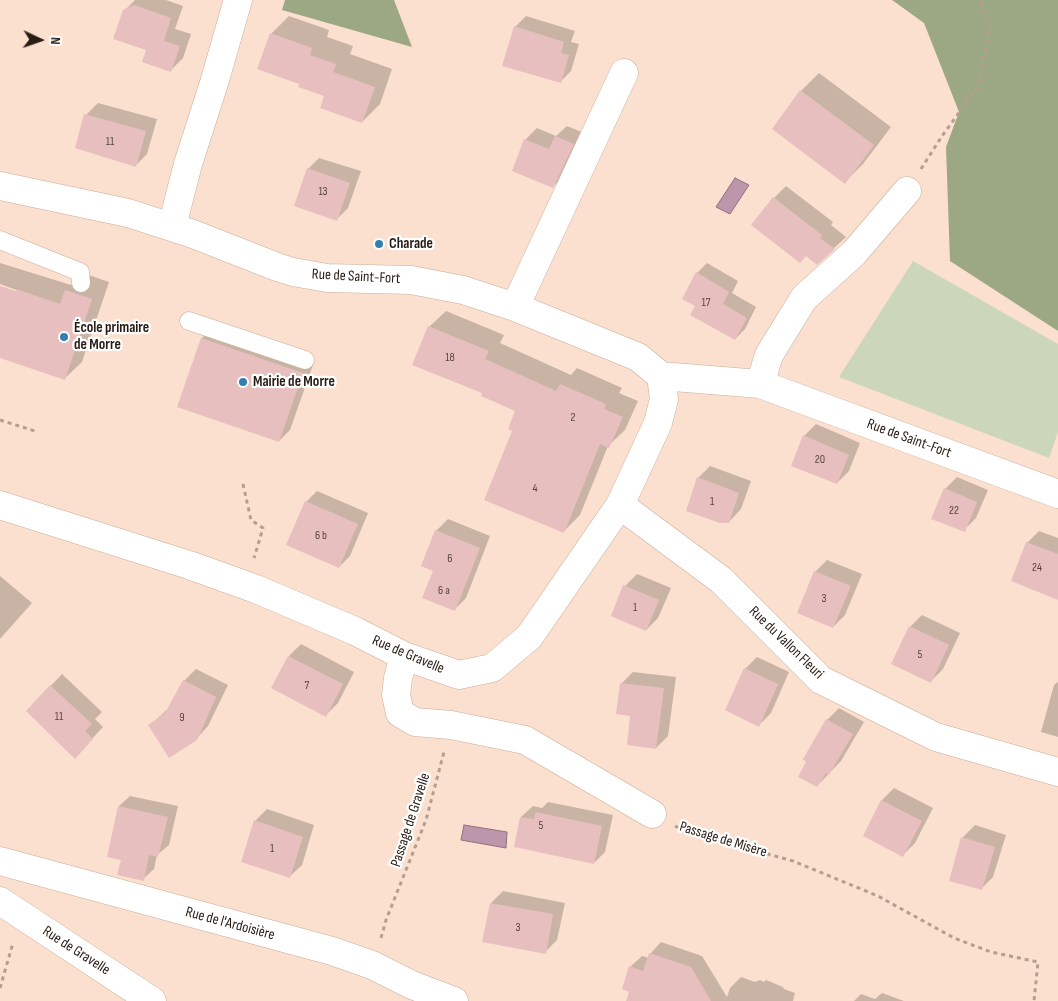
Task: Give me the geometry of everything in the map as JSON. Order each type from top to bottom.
[{"type":"street","points":[[172,226],[188,164],[214,84],[238,0]]},
{"type":"street","points":[[515,307],[624,74]]},
{"type":"street","name":"Rue de Saint-Fort","points":[[0,186],[128,213],[172,226],[292,272],[328,278],[411,280],[463,290],[515,307],[638,357],[661,376],[760,384],[1058,494]]},
{"type":"street","points":[[760,384],[768,355],[804,298],[854,253],[907,191]]},
{"type":"street","name":"Rue de Gravelle","points":[[0,505],[188,565],[256,589],[355,631],[404,656],[459,675],[492,668],[529,636],[620,505],[658,423],[664,398],[661,376]]},
{"type":"street","name":"Rue du Vallon Fleuri","points":[[620,505],[722,580],[820,680],[936,737],[1058,772]]},
{"type":"street","points":[[404,656],[396,695],[400,713],[415,722],[451,725],[525,740],[652,814]]},
{"type":"street","name":"Rue de l'Ardoisière","points":[[0,861],[332,951],[372,965],[414,993],[454,1001]]},
{"type":"street","name":"Rue de Gravelle","points":[[11,908],[152,1001]]},
{"type":"lane","points":[[0,240],[80,272],[81,283]]},
{"type":"lane","points":[[189,321],[305,360]]},
{"type":"path","points":[[907,191],[942,136],[978,87],[990,27],[980,0]]},
{"type":"path","points":[[0,420],[38,432]]},
{"type":"path","points":[[243,484],[251,520],[263,528],[251,565]]},
{"type":"path","name":"Passage de Gravelle","points":[[386,920],[426,820],[451,725]]},
{"type":"path","name":"Passage de Misère","points":[[652,814],[688,832],[793,861],[878,896],[963,941],[991,952],[1038,962],[1034,1001]]},
{"type":"path","points":[[0,988],[11,908]]},
{"type":"green space","points":[[285,0],[394,0],[412,47],[282,10]]},
{"type":"green space","points":[[892,0],[1058,0],[1058,331],[950,261],[946,147],[959,112],[924,23]]},
{"type":"green space","points":[[913,261],[1058,344],[1058,432],[1049,458],[839,377]]},
{"type":"shaded area","points":[[735,178],[749,185],[730,214],[716,207]]},
{"type":"shaded area","points":[[464,825],[507,832],[506,848],[461,840]]},
{"type":"building","points":[[134,5],[171,18],[164,41],[180,46],[171,72],[142,62],[146,50],[113,39],[123,10]]},
{"type":"building","points":[[514,26],[564,42],[561,53],[569,55],[561,83],[502,66]]},
{"type":"building","points":[[270,33],[312,48],[310,55],[336,64],[333,72],[375,87],[362,123],[320,108],[324,96],[298,87],[299,84],[257,69]]},
{"type":"building","points":[[800,90],[874,145],[845,184],[772,129]]},
{"type":"building","points":[[84,114],[146,131],[136,167],[75,148]]},
{"type":"building","points":[[555,136],[574,144],[553,188],[512,171],[524,139],[549,149]]},
{"type":"building","points":[[307,168],[350,183],[337,221],[294,206]]},
{"type":"building","points":[[773,197],[822,235],[820,238],[835,249],[817,265],[806,256],[800,263],[751,225]]},
{"type":"building","points":[[696,272],[729,292],[723,304],[747,318],[735,340],[690,315],[695,306],[682,299]]},
{"type":"building","points":[[0,286],[16,291],[16,289],[60,304],[65,290],[92,299],[65,380],[0,358]]},
{"type":"building","points":[[428,326],[489,351],[485,359],[556,391],[560,384],[606,404],[604,409],[623,417],[609,448],[600,444],[564,533],[484,500],[512,431],[508,429],[515,411],[481,396],[482,393],[412,365]]},
{"type":"building","name":"Mairie de Morre","points":[[201,338],[303,373],[279,442],[177,407]]},
{"type":"building","points":[[803,435],[849,455],[837,484],[791,466]]},
{"type":"building","points":[[697,477],[739,493],[729,523],[720,523],[686,511]]},
{"type":"building","points":[[944,488],[977,502],[965,532],[931,519]]},
{"type":"building","points":[[305,501],[358,524],[339,568],[286,545]]},
{"type":"building","points":[[435,530],[480,548],[455,611],[422,598],[433,571],[421,566]]},
{"type":"building","points":[[1026,542],[1058,554],[1058,600],[1011,581]]},
{"type":"building","points":[[814,571],[851,586],[833,628],[797,613]]},
{"type":"building","points":[[623,585],[659,600],[646,631],[611,616]]},
{"type":"building","points":[[909,626],[949,645],[931,683],[891,664]]},
{"type":"building","points":[[288,656],[343,684],[326,717],[271,688]]},
{"type":"building","points":[[744,668],[778,684],[759,727],[725,710]]},
{"type":"building","points":[[183,680],[216,697],[197,740],[169,758],[148,725],[165,713]]},
{"type":"building","points":[[620,683],[664,688],[656,749],[627,745],[630,716],[616,714]]},
{"type":"building","points":[[50,685],[92,724],[85,731],[93,739],[75,759],[26,711]]},
{"type":"building","points":[[826,719],[853,734],[829,775],[826,773],[817,787],[798,777],[806,762],[803,759]]},
{"type":"building","points":[[881,800],[922,821],[903,857],[863,836]]},
{"type":"building","points":[[118,806],[168,817],[158,857],[149,855],[144,881],[117,875],[121,860],[107,857]]},
{"type":"building","points":[[536,812],[602,826],[594,864],[514,847],[520,817],[534,819]]},
{"type":"building","points":[[254,820],[303,837],[290,878],[241,862]]},
{"type":"building","points":[[961,837],[995,847],[982,890],[949,881]]},
{"type":"building","points":[[490,903],[553,914],[546,954],[482,942]]},
{"type":"building","points":[[649,953],[691,967],[711,1001],[626,1001],[629,992],[622,989],[629,966],[643,971]]},
{"type":"place","name":"Charade","points":[[379,244]]},
{"type":"place","name":"École primaire de Morre","points":[[64,337]]},
{"type":"place","name":"Mairie de Morre","points":[[243,382]]}]
